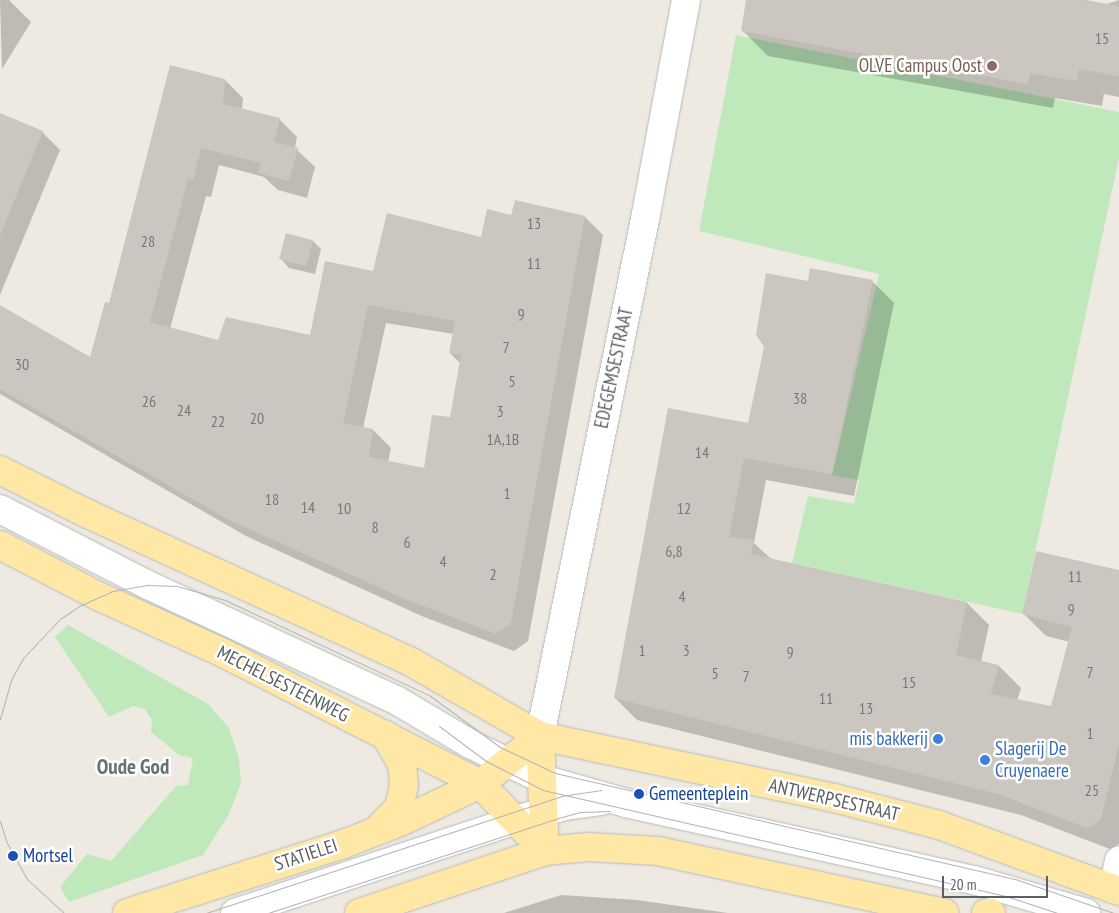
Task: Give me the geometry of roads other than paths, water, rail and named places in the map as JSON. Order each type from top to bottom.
[{"type":"main road","points":[[0,470],[88,514],[413,663],[540,736],[545,851]]},
{"type":"main road","name":"MECHELSESTEENWEG","points":[[0,545],[385,735],[480,784],[545,851]]},
{"type":"main road","points":[[374,833],[388,822],[399,807],[404,786],[402,764],[385,735]]},
{"type":"main road","name":"STATIELEI","points":[[127,913],[374,833],[480,784],[540,736]]},
{"type":"main road","name":"ANTWERPSESTRAAT","points":[[540,736],[838,799],[939,825],[1116,890]]},
{"type":"main road","points":[[359,913],[545,851],[589,847],[658,851],[912,911],[944,913]]},
{"type":"main road","points":[[986,913],[991,913]]},
{"type":"street","name":"EDEGEMSESTRAAT","points":[[540,736],[646,214],[686,0]]},
{"type":"street","points":[[0,509],[94,558],[396,700],[506,764],[542,779],[626,803],[974,880],[1086,913]]},
{"type":"street","points":[[60,576],[74,574],[94,558],[98,541],[88,514]]},
{"type":"street","points":[[235,913],[544,812],[590,802],[626,803]]},
{"type":"street","points":[[1116,890],[1119,861]]},
{"type":"tram line","points":[[0,719],[11,680],[24,657],[60,619],[79,606],[113,591],[148,585],[177,586],[225,600],[429,695],[500,747],[555,773],[1018,880],[1114,913]]},
{"type":"tram line","points":[[439,726],[486,761],[543,790],[1009,897],[1057,913]]},
{"type":"tram line","points":[[206,913],[561,796],[602,790]]},
{"type":"tram line","points":[[268,913],[558,818],[581,812],[610,811]]},
{"type":"tram line","points":[[0,821],[6,841],[27,879],[64,913]]},
{"type":"place","name":"OLVE Campus Oost","points":[[992,66]]},
{"type":"place","name":"mis bakkerij","points":[[938,739]]},
{"type":"place","name":"Slagerij De Cruyenaere","points":[[985,760]]},
{"type":"place","name":"Gemeenteplein","points":[[639,794]]},
{"type":"place","name":"Mortsel","points":[[13,856]]},
{"type":"district","name":"Oude God","points":[[133,767]]}]
